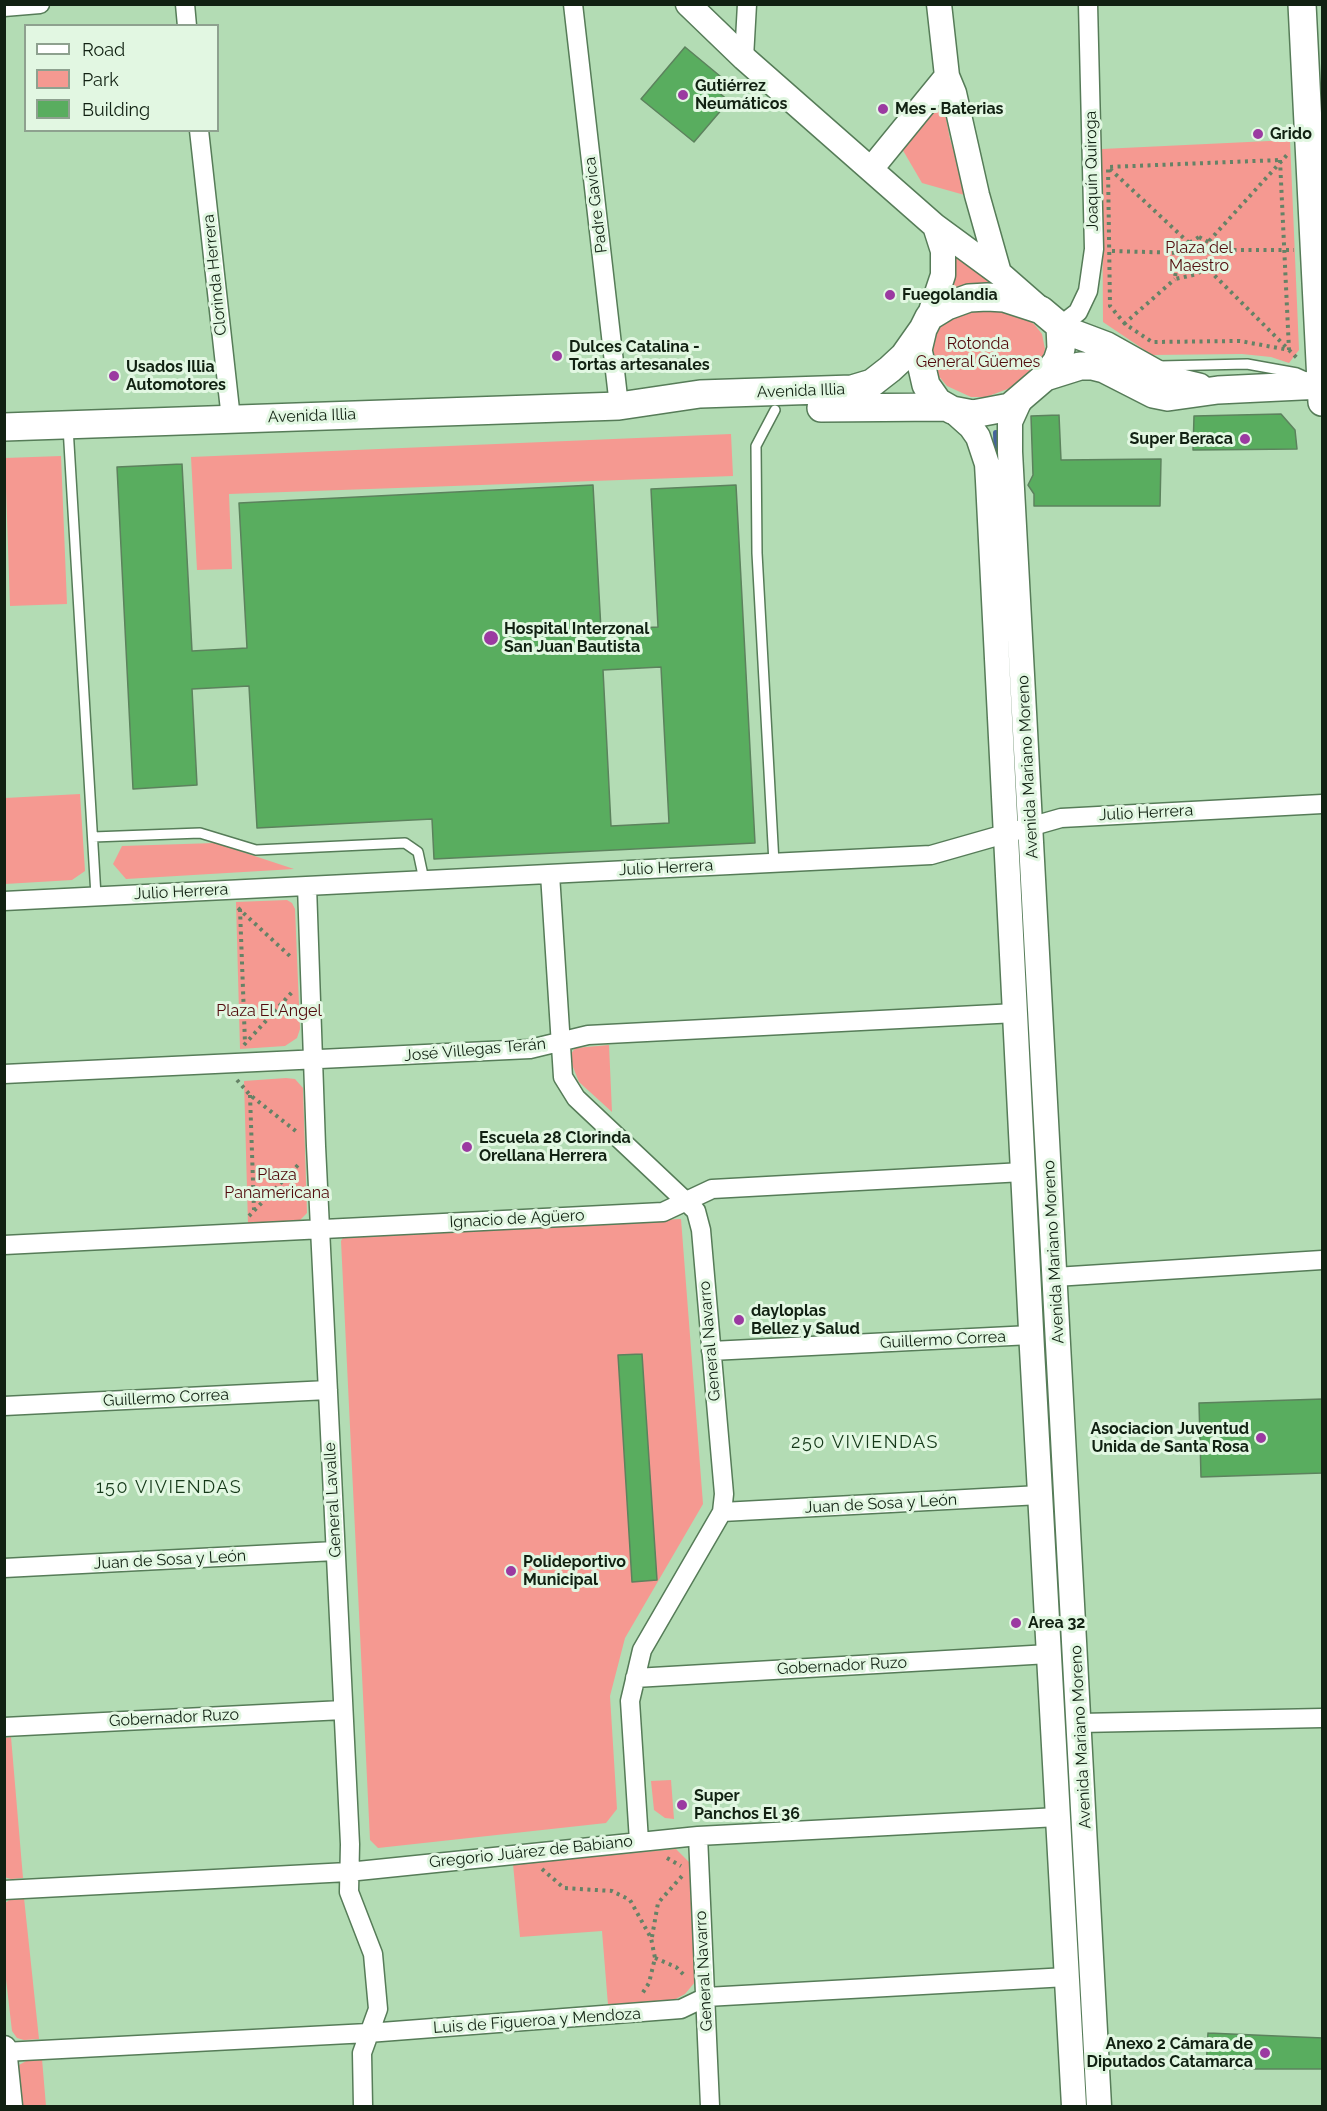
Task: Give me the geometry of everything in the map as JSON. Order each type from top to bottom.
[{"type":"main road","points":[[688,4],[744,58],[935,226],[999,273],[1054,322],[1061,349],[1058,361],[1045,377],[1010,407],[994,412],[973,414],[949,409],[932,397],[920,367],[918,350],[943,275],[943,251],[935,226]]},
{"type":"main road","points":[[939,4],[947,76],[954,93],[977,195],[999,273]]},
{"type":"main road","points":[[926,323],[969,298],[1004,298],[1107,346],[1166,379],[1186,385],[1218,390],[1322,391],[1309,140],[1315,112],[1302,4]]},
{"type":"main road","points":[[871,169],[947,76]]},
{"type":"main road","name":"Avenida Illia","points":[[4,427],[619,406],[700,394],[862,387],[881,376],[904,356],[926,323]]},
{"type":"main road","points":[[1045,377],[1080,366],[1092,366],[1104,369],[1153,394],[1168,397],[1218,390]]},
{"type":"main road","name":"Avenida Mariano Moreno","points":[[1020,400],[1010,422],[1010,452],[1099,2106]]},
{"type":"main road","name":"Avenida Illia","points":[[619,406],[691,412],[949,409]]},
{"type":"main road","name":"Avenida Mariano Moreno","points":[[949,409],[971,427],[978,436],[987,464],[1031,1335],[1074,2106]]},
{"type":"main road","points":[[5,2051],[10,2106]]},
{"type":"street","points":[[4,7],[40,4]]},
{"type":"street","points":[[185,4],[187,24]]},
{"type":"street","name":"Padre Gavica","points":[[573,4],[619,406]]},
{"type":"street","points":[[744,58],[747,4]]},
{"type":"street","name":"Joaquín Quiroga","points":[[1054,322],[1078,312],[1088,291],[1101,250],[1091,145],[1088,4]]},
{"type":"street","name":"Clorinda Herrera","points":[[199,132],[231,419]]},
{"type":"street","name":"Julio Herrera","points":[[4,901],[931,855],[1061,818],[1323,804]]},
{"type":"street","name":"General Navarro","points":[[549,874],[563,1077],[576,1098],[696,1211],[701,1230],[724,1494],[722,1512],[642,1650],[635,1678],[630,1701],[639,1841]]},
{"type":"street","name":"General Lavalle","points":[[306,886],[315,1146],[350,1844],[349,1892],[373,1954],[378,2009],[362,2053],[363,2106]]},
{"type":"street","name":"José Villegas Terán","points":[[4,1074],[530,1049],[588,1035],[1016,1013]]},
{"type":"street","name":"Ignacio de Agüero","points":[[4,1245],[663,1212],[712,1189],[1023,1172]]},
{"type":"street","points":[[1055,1277],[1323,1260]]},
{"type":"street","name":"Guillermo Correa","points":[[711,1351],[1031,1335]]},
{"type":"street","name":"Guillermo Correa","points":[[4,1406],[328,1390]]},
{"type":"street","name":"Juan de Sosa y León","points":[[722,1512],[1040,1495]]},
{"type":"street","name":"Juan de Sosa y León","points":[[4,1568],[335,1551]]},
{"type":"street","name":"Gobernador Ruzo","points":[[635,1678],[1049,1654]]},
{"type":"street","name":"Gobernador Ruzo","points":[[4,1727],[343,1710]]},
{"type":"street","points":[[1080,1723],[1323,1718]]},
{"type":"street","name":"Gregorio Juárez de Babiano","points":[[4,1890],[348,1872],[698,1836],[1058,1817]]},
{"type":"street","name":"General Navarro","points":[[698,1836],[710,2106]]},
{"type":"street","name":"Luis de Figueroa y Mendoza","points":[[5,2051],[368,2033],[681,2009],[706,1997],[1067,1977]]},
{"type":"lane","points":[[1145,367],[1247,364],[1297,373],[1322,391]]},
{"type":"lane","points":[[774,862],[757,554],[756,446],[775,410]]},
{"type":"lane","points":[[68,424],[96,896]]},
{"type":"lane","points":[[93,837],[200,833],[256,850],[405,843],[418,852],[424,880]]},
{"type":"path","points":[[1209,241],[1280,160],[1309,140]]},
{"type":"path","points":[[1091,145],[1108,167],[1189,243]]},
{"type":"path","points":[[1108,167],[1280,160]]},
{"type":"path","points":[[1280,160],[1289,350]]},
{"type":"path","points":[[1108,167],[1101,250],[1110,306],[1125,324],[1152,342],[1240,341],[1289,350]]},
{"type":"path","points":[[1175,279],[1176,266],[1189,243],[1199,237],[1209,241]]},
{"type":"path","points":[[1107,346],[1125,324],[1175,279],[1198,274],[1211,250],[1209,241]]},
{"type":"path","points":[[1211,250],[1285,252],[1315,248]]},
{"type":"path","points":[[1101,250],[1182,253]]},
{"type":"path","points":[[1204,266],[1298,359],[1320,358]]},
{"type":"path","points":[[221,890],[309,973],[225,1065],[250,1095],[315,1146],[230,1234]]},
{"type":"path","points":[[240,909],[245,1044]]},
{"type":"path","points":[[250,1095],[254,1210]]},
{"type":"path","points":[[665,1857],[678,1863],[685,1873],[686,1884]]},
{"type":"path","points":[[552,1867],[540,1868],[564,1888],[612,1891],[630,1900],[651,1938],[655,1958],[649,1983],[639,2000],[649,1999]]},
{"type":"path","points":[[651,1938],[658,1903],[685,1873]]},
{"type":"path","points":[[655,1958],[676,1967],[689,1979]]},
{"type":"path","points":[[686,1984],[689,1971]]},
{"type":"green space","points":[[941,93],[950,139],[968,196],[922,183],[901,147]]},
{"type":"green space","name":"Plaza del Maestro","points":[[1290,140],[1299,350],[1289,363],[1271,357],[1242,354],[1152,355],[1103,322],[1102,149]]},
{"type":"green space","points":[[955,255],[1000,287],[946,296],[954,281]]},
{"type":"green space","name":"Rotonda General Güemes","points":[[966,308],[1012,311],[1034,324],[1042,334],[1045,349],[1041,363],[1013,387],[986,397],[971,397],[947,386],[932,368],[931,347],[939,327],[948,317]]},
{"type":"green space","points":[[731,434],[733,476],[229,494],[232,569],[197,570],[191,457]]},
{"type":"green space","points":[[61,456],[67,604],[10,606],[5,458]]},
{"type":"green space","points":[[80,794],[85,871],[72,880],[5,884],[5,798]]},
{"type":"green space","points":[[215,843],[294,869],[126,879],[113,864],[122,846]]},
{"type":"green space","name":"Plaza El Angel","points":[[287,900],[295,909],[300,1029],[297,1038],[285,1046],[240,1049],[236,902]]},
{"type":"green space","points":[[609,1045],[612,1112],[579,1082],[569,1057],[575,1048]]},
{"type":"green space","name":"Plaza Panamericana","points":[[295,1079],[303,1088],[307,1213],[298,1222],[248,1224],[244,1081]]},
{"type":"green space","name":"Polideportivo Municipal","points":[[681,1219],[703,1504],[625,1638],[610,1696],[617,1809],[606,1823],[378,1848],[370,1840],[341,1241],[345,1234]]},
{"type":"green space","points":[[11,1737],[23,1878],[11,1879],[4,1877],[4,1738]]},
{"type":"green space","points":[[671,1780],[674,1819],[665,1818],[654,1810],[651,1781]]},
{"type":"green space","points":[[676,1849],[689,1862],[695,1982],[685,1994],[668,2003],[608,2005],[602,1931],[520,1937],[513,1864]]},
{"type":"green space","points":[[24,1898],[39,2039],[24,2040],[17,2038],[12,2031],[4,1962],[5,1903],[11,1899]]},
{"type":"green space","points":[[42,2059],[46,2106],[18,2106],[15,2076],[19,2065],[28,2060]]},
{"type":"building","name":"Gutiérrez Neumáticos","points":[[685,47],[726,81],[717,91],[729,101],[694,142],[641,99]]},
{"type":"building","name":"Super Beraca","points":[[1281,414],[1295,430],[1297,449],[1193,450],[1194,416]]},
{"type":"building","points":[[1059,415],[1061,460],[1161,459],[1160,506],[1034,506],[1034,494],[1028,485],[1033,475],[1031,416]]},
{"type":"building","points":[[182,464],[192,651],[247,648],[239,503],[593,485],[601,630],[658,627],[651,489],[736,485],[755,843],[434,859],[432,819],[257,828],[249,686],[192,689],[197,785],[133,789],[117,467]],"holes":[[[661,667],[669,823],[611,826],[603,670]]]},
{"type":"building","points":[[642,1354],[657,1580],[632,1582],[618,1355]]},
{"type":"building","name":"Asociacion Juventud Unida de Santa Rosa","points":[[1323,1399],[1323,1473],[1201,1477],[1199,1403]]},
{"type":"building","name":"Anexo 2 Cámara de Diputados Catamarca","points":[[1208,2033],[1323,2038],[1323,2069],[1206,2069]]},
{"type":"waterway","points":[[996,433],[997,462]]},
{"type":"waterway","points":[[1019,859],[1086,2099]]},
{"type":"place","name":"Gutiérrez Neumáticos","points":[[683,95]]},
{"type":"place","name":"Mes - Baterias","points":[[883,109]]},
{"type":"place","name":"Grido","points":[[1258,134]]},
{"type":"place","name":"Fuegolandia","points":[[890,295]]},
{"type":"place","name":"Dulces Catalina - Tortas artesanales","points":[[557,356]]},
{"type":"place","name":"Usados Illia Automotores","points":[[114,376]]},
{"type":"place","name":"Super Beraca","points":[[1245,439]]},
{"type":"place","name":"Hospital Interzonal San Juan Bautista","points":[[491,638]]},
{"type":"place","name":"Escuela 28 Clorinda Orellana Herrera","points":[[467,1147]]},
{"type":"place","name":"dayloplas Bellez y Salud","points":[[739,1320]]},
{"type":"place","name":"Asociacion Juventud Unida de Santa Rosa","points":[[1261,1438]]},
{"type":"place","name":"Polideportivo Municipal","points":[[511,1571]]},
{"type":"place","name":"Area 32","points":[[1016,1623]]},
{"type":"place","name":"Super Panchos El 36","points":[[682,1805]]},
{"type":"place","name":"Anexo 2 Cámara de Diputados Catamarca","points":[[1265,2053]]},
{"type":"district","name":"250 VIVIENDAS","points":[[865,1443]]},
{"type":"district","name":"150 VIVIENDAS","points":[[169,1488]]}]
